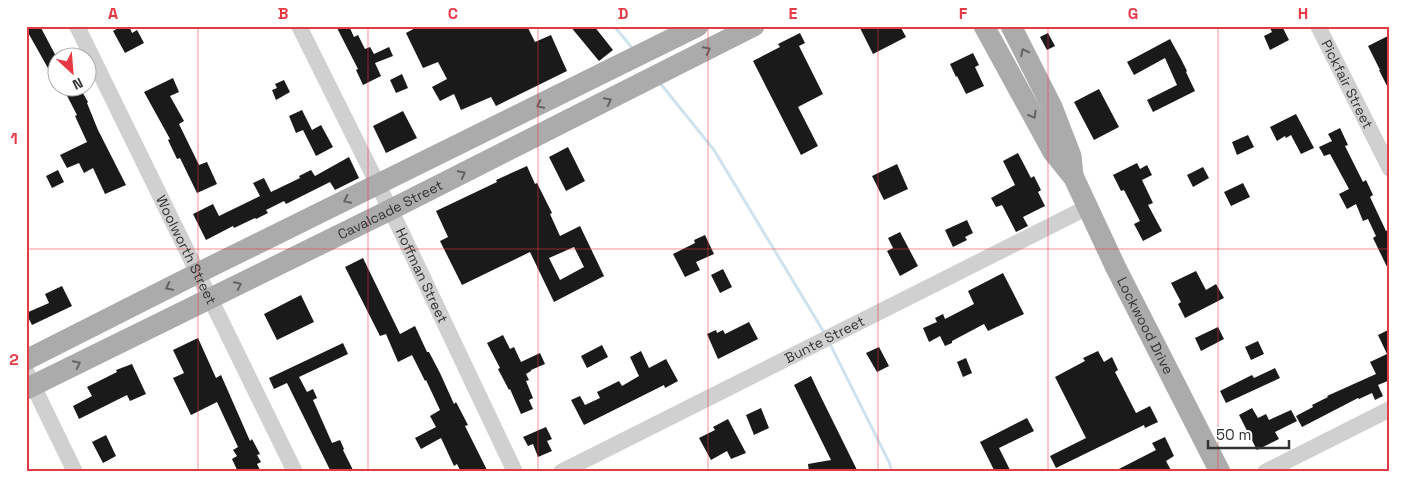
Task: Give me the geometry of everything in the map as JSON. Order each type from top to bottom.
[{"type":"main road","name":"Cavalcade Street","points":[[26,360],[698,26]]},
{"type":"main road","name":"Cavalcade Street","points":[[29,382],[210,298],[390,210],[754,26]]},
{"type":"main road","name":"Lockwood Drive","points":[[984,26],[1053,152],[1074,178],[1116,268],[1220,472]]},
{"type":"main road","name":"Lockwood Drive","points":[[1011,26],[1052,107],[1071,156],[1074,178]]},
{"type":"main road","points":[[1018,88],[1038,77]]},
{"type":"main road","points":[[565,93],[578,116]]},
{"type":"street","name":"Woolworth Street","points":[[77,26],[295,472]]},
{"type":"street","name":"Hoffman Street","points":[[299,26],[378,185],[515,472]]},
{"type":"street","name":"Pickfair Street","points":[[1318,26],[1390,169]]},
{"type":"street","name":"Bunte Street","points":[[561,472],[1088,207]]},
{"type":"street","points":[[29,382],[75,472]]},
{"type":"street","points":[[1265,472],[1390,409]]},
{"type":"building","points":[[26,26],[40,26],[52,48],[48,48],[48,68]]},
{"type":"building","points":[[122,26],[129,26],[132,33],[137,30],[144,43],[125,53],[113,31]]},
{"type":"building","points":[[336,26],[349,26],[354,37],[358,35],[365,49],[370,47],[374,54],[389,47],[393,56],[375,63],[381,76],[363,85],[356,70],[358,69]]},
{"type":"building","points":[[419,26],[527,26],[535,42],[551,35],[567,71],[496,106],[491,97],[461,110],[454,94],[440,101],[432,87],[447,79],[438,62],[423,68],[406,33]]},
{"type":"building","points":[[570,26],[594,26],[613,50],[599,61]]},
{"type":"building","points":[[859,26],[900,26],[906,37],[873,54]]},
{"type":"building","points":[[1269,26],[1282,26],[1289,40],[1270,50],[1264,36],[1272,32]]},
{"type":"building","points":[[800,33],[805,43],[799,46],[823,94],[798,107],[818,146],[801,155],[753,61],[780,47],[778,44]]},
{"type":"building","points":[[1048,33],[1055,46],[1047,50],[1040,37]]},
{"type":"building","points":[[1390,35],[1390,92],[1368,46]]},
{"type":"building","points":[[1170,39],[1195,91],[1153,112],[1147,100],[1177,85],[1165,58],[1134,75],[1127,62]]},
{"type":"building","points":[[973,53],[979,65],[975,67],[984,86],[966,94],[950,64]]},
{"type":"building","points":[[402,74],[408,88],[396,93],[390,80]]},
{"type":"building","points":[[173,78],[179,92],[170,96],[184,121],[179,124],[199,165],[207,162],[217,184],[197,193],[180,158],[177,159],[168,140],[170,139],[144,92]]},
{"type":"building","points":[[284,80],[290,92],[276,100],[272,90],[277,88],[275,84]]},
{"type":"building","points":[[1099,89],[1119,127],[1094,140],[1074,102]]},
{"type":"building","points":[[68,98],[86,98],[98,130],[126,185],[105,194],[93,168],[84,173],[79,163],[67,168],[60,155],[87,142],[75,116],[77,115]]},
{"type":"building","points":[[302,110],[312,130],[321,125],[333,147],[316,156],[303,130],[296,133],[289,116]]},
{"type":"building","points":[[403,111],[417,138],[386,153],[373,126]]},
{"type":"building","points":[[1296,114],[1314,148],[1301,154],[1291,135],[1277,141],[1270,127]]},
{"type":"building","points":[[1340,128],[1348,145],[1345,146],[1363,182],[1366,180],[1373,195],[1370,197],[1386,231],[1390,229],[1390,273],[1373,238],[1376,236],[1368,219],[1363,221],[1356,204],[1347,209],[1339,194],[1349,189],[1330,154],[1324,156],[1319,147],[1332,141],[1328,134]]},
{"type":"building","points":[[1248,135],[1254,147],[1237,155],[1232,142]]},
{"type":"building","points":[[568,147],[585,181],[566,191],[549,157]]},
{"type":"building","points":[[1018,153],[1031,178],[1034,176],[1041,190],[1038,192],[1045,206],[1023,217],[1028,226],[1016,232],[1002,205],[996,207],[991,198],[1015,185],[1003,161]]},
{"type":"building","points":[[349,157],[359,178],[335,190],[330,182],[286,204],[284,201],[266,210],[268,213],[256,219],[234,228],[233,226],[206,240],[193,214],[213,204],[219,216],[260,196],[253,183],[264,178],[271,192],[300,178],[299,176],[311,170],[315,176]]},
{"type":"building","points":[[1137,163],[1140,169],[1147,165],[1152,175],[1142,180],[1153,203],[1148,205],[1162,231],[1143,241],[1134,224],[1140,221],[1124,190],[1121,191],[1113,175]]},
{"type":"building","points":[[897,164],[908,189],[884,200],[872,176]]},
{"type":"building","points":[[527,166],[552,213],[550,214],[560,236],[580,226],[604,276],[554,302],[530,252],[462,285],[440,241],[448,237],[436,211],[497,182],[496,180]],"holes":[[[574,247],[584,267],[560,280],[549,258]]]},
{"type":"building","points":[[1203,167],[1209,178],[1193,187],[1187,175]]},
{"type":"building","points":[[58,170],[64,182],[52,188],[46,176]]},
{"type":"building","points":[[1243,183],[1250,197],[1231,206],[1224,192]]},
{"type":"building","points":[[967,220],[973,233],[965,237],[967,240],[953,247],[945,230]]},
{"type":"building","points":[[900,232],[918,266],[900,276],[887,251],[893,248],[888,238]]},
{"type":"building","points":[[705,235],[714,254],[696,262],[700,270],[685,277],[673,254],[695,243],[694,240]]},
{"type":"building","points":[[363,258],[400,334],[415,326],[454,404],[456,402],[468,425],[465,426],[488,472],[461,472],[457,464],[454,466],[441,438],[421,449],[415,438],[436,427],[430,416],[440,410],[412,355],[398,362],[386,334],[380,336],[345,267]]},
{"type":"building","points":[[723,269],[732,287],[720,293],[711,275]]},
{"type":"building","points":[[1196,271],[1206,290],[1216,284],[1224,298],[1185,318],[1178,304],[1181,302],[1171,283]]},
{"type":"building","points":[[1003,273],[1024,314],[988,331],[984,324],[945,346],[940,336],[929,342],[923,328],[937,322],[935,318],[943,314],[945,319],[974,304],[968,291]]},
{"type":"building","points":[[62,286],[72,306],[32,325],[26,313],[49,303],[45,294]]},
{"type":"building","points":[[301,295],[314,322],[277,340],[264,314]]},
{"type":"building","points":[[749,322],[758,339],[718,359],[707,334],[716,330],[717,333],[723,330],[725,334]]},
{"type":"building","points":[[1218,327],[1224,339],[1201,351],[1195,338]]},
{"type":"building","points":[[1390,329],[1390,380],[1378,385],[1383,396],[1375,400],[1372,393],[1358,398],[1302,427],[1296,416],[1313,407],[1312,405],[1327,396],[1376,374],[1370,362],[1387,354],[1378,335]]},
{"type":"building","points":[[503,335],[510,349],[514,347],[521,362],[540,353],[545,364],[526,374],[529,380],[526,381],[533,398],[529,400],[533,409],[521,414],[487,343]]},
{"type":"building","points":[[198,338],[216,378],[221,375],[250,441],[252,439],[260,454],[257,455],[261,462],[257,464],[261,472],[238,472],[232,459],[237,456],[233,450],[238,447],[217,402],[191,415],[173,378],[184,373],[173,350]]},
{"type":"building","points":[[1258,341],[1264,354],[1251,360],[1245,347]]},
{"type":"building","points":[[343,343],[348,354],[299,377],[307,392],[313,389],[317,398],[313,400],[332,443],[340,440],[354,472],[331,472],[287,383],[274,389],[269,378]]},
{"type":"building","points":[[602,345],[608,357],[587,368],[581,356]]},
{"type":"building","points":[[879,347],[889,366],[877,372],[866,353]]},
{"type":"building","points":[[641,351],[649,368],[666,359],[678,381],[665,388],[664,385],[584,425],[571,400],[580,396],[585,405],[600,398],[597,392],[619,381],[622,386],[639,376],[630,357]]},
{"type":"building","points":[[1098,351],[1104,362],[1112,357],[1118,370],[1115,372],[1136,413],[1150,406],[1158,422],[1145,428],[1144,425],[1056,468],[1050,456],[1086,438],[1055,377],[1085,361],[1083,358]]},
{"type":"building","points":[[966,358],[972,373],[963,377],[957,362]]},
{"type":"building","points":[[132,364],[146,394],[130,401],[127,395],[79,419],[73,406],[92,396],[87,387],[117,372],[116,370]]},
{"type":"building","points":[[1275,368],[1280,378],[1226,403],[1220,391],[1252,375],[1254,378]]},
{"type":"building","points":[[811,376],[858,472],[809,472],[808,464],[831,460],[794,385]]},
{"type":"building","points":[[761,408],[769,428],[754,435],[746,415]]},
{"type":"building","points":[[1252,408],[1258,418],[1266,414],[1269,420],[1291,410],[1297,421],[1275,432],[1279,439],[1257,450],[1239,415]]},
{"type":"building","points":[[1027,418],[1034,431],[999,448],[1011,472],[995,472],[980,442]]},
{"type":"building","points":[[728,419],[746,453],[731,459],[727,451],[711,460],[699,438],[715,430],[713,427]]},
{"type":"building","points":[[546,427],[552,439],[547,441],[552,451],[538,457],[533,444],[528,446],[523,437]]},
{"type":"building","points":[[106,435],[116,456],[103,463],[92,442]]},
{"type":"building","points":[[1165,437],[1174,456],[1166,461],[1172,472],[1113,472],[1156,450],[1152,443]]},
{"type":"waterway","points":[[614,26],[633,49]]},
{"type":"waterway","points":[[660,83],[714,150],[825,334]]},
{"type":"waterway","points":[[829,342],[889,462],[892,472]]}]
